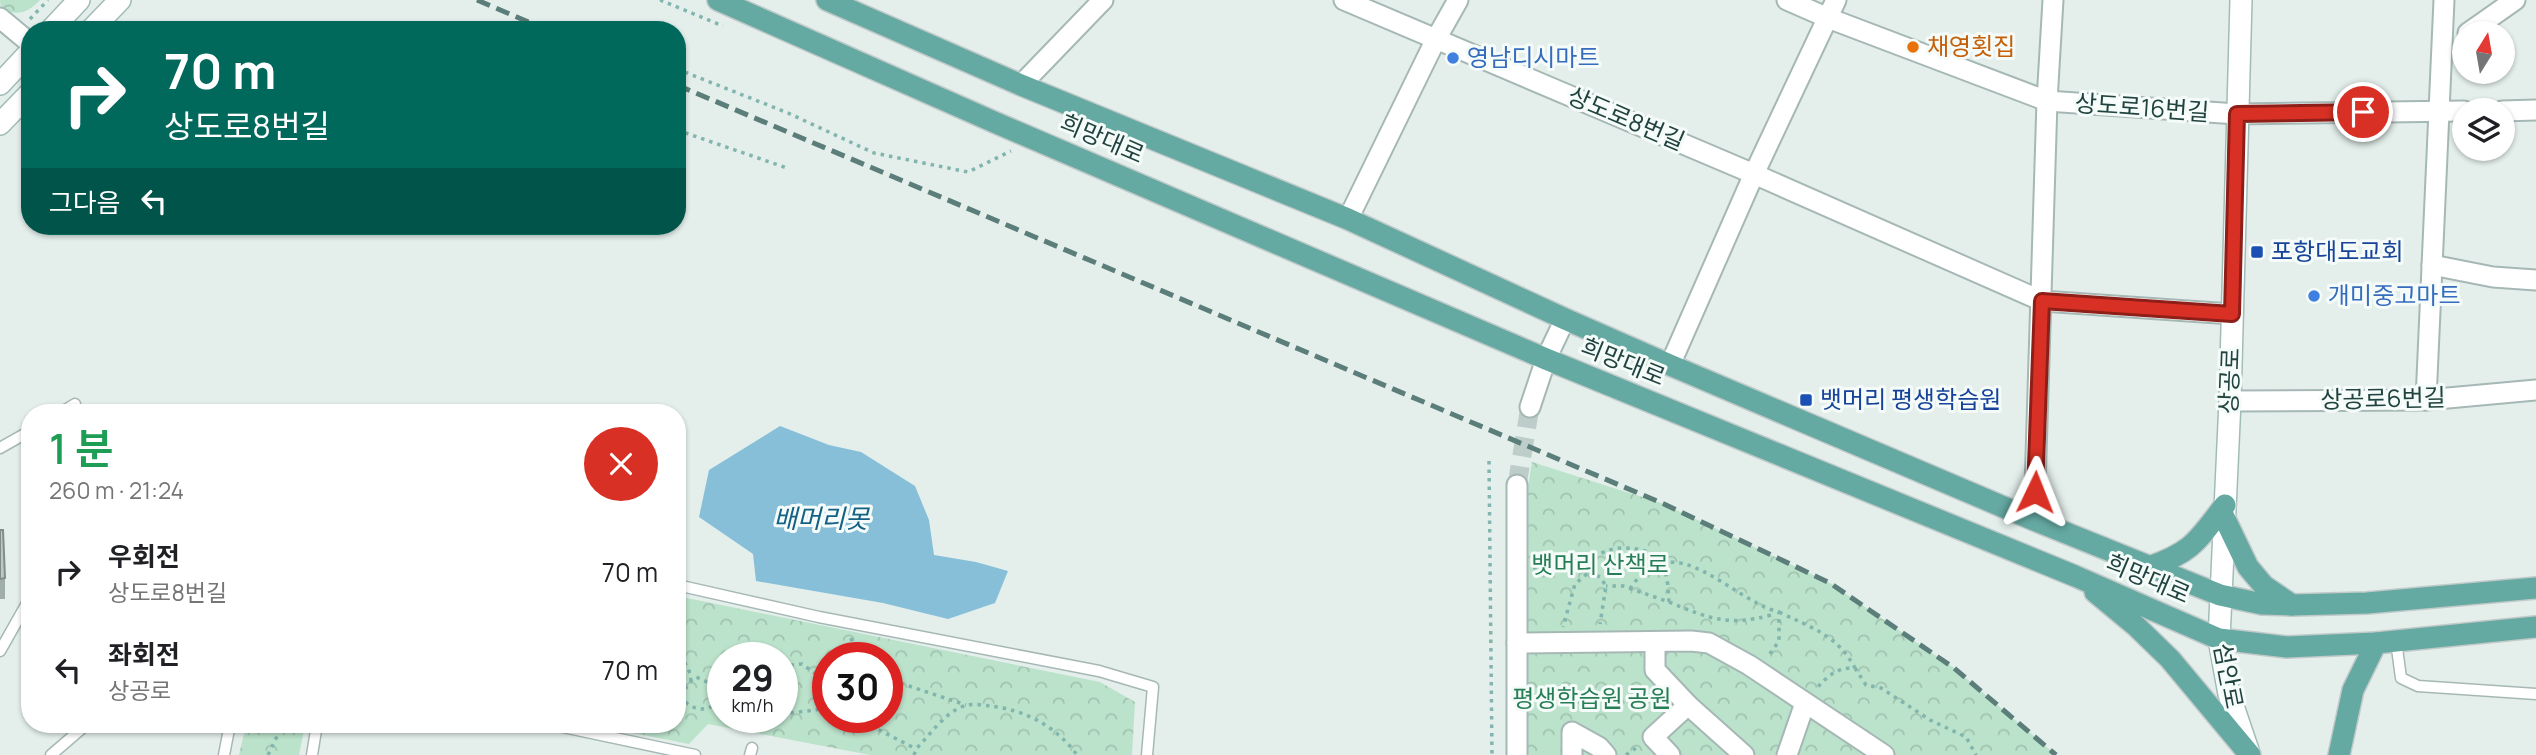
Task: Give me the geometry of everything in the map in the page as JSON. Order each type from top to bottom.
[{"type":"main road","points":[[59,21],[79,0]]},
{"type":"main road","points":[[100,21],[120,0]]},
{"type":"main road","name":"희망대로","points":[[718,0],[1546,359],[2074,576],[2220,639],[2287,647],[2386,642],[2536,627]]},
{"type":"main road","name":"희망대로","points":[[827,0],[1021,85],[1348,219],[1670,365],[2034,520],[2220,594],[2262,604],[2292,605],[2367,603],[2536,588]]},
{"type":"main road","name":"상공로","points":[[2220,594],[2230,401],[2241,0]]},
{"type":"main road","points":[[0,84],[21,62]]},
{"type":"main road","points":[[0,124],[21,102]]},
{"type":"main road","points":[[2149,567],[2184,553],[2225,511],[2248,566],[2264,586],[2292,605]]},
{"type":"main road","points":[[2074,576],[2136,626],[2170,659],[2250,755]]},
{"type":"main road","name":"섬안로","points":[[2220,594],[2220,639],[2229,694],[2250,755]]},
{"type":"main road","points":[[2339,755],[2353,690],[2386,642]]},
{"type":"street","points":[[1021,85],[1103,0]]},
{"type":"street","name":"상도로8번길","points":[[1344,0],[1754,174],[2042,301],[2232,314]]},
{"type":"street","points":[[1348,219],[1436,38],[1458,0]]},
{"type":"street","name":"상도로16번길","points":[[1787,0],[1832,9],[2047,101],[2237,114],[2452,111]]},
{"type":"street","name":"상도로16번길","points":[[2042,301],[2047,101],[2053,0]]},
{"type":"street","points":[[2426,400],[2444,0]]},
{"type":"street","points":[[2486,21],[2515,0]]},
{"type":"street","points":[[1754,174],[1832,9]]},
{"type":"street","points":[[0,18],[21,36]]},
{"type":"street","points":[[2441,52],[2452,45]]},
{"type":"street","points":[[2515,111],[2536,110]]},
{"type":"street","name":"희망대로","points":[[1670,365],[1754,174]]},
{"type":"street","points":[[2432,265],[2493,277],[2536,279]]},
{"type":"street","points":[[2034,520],[2042,301]]},
{"type":"street","points":[[1530,407],[1546,359],[1565,319]]},
{"type":"street","name":"상공로6번길","points":[[2230,401],[2426,400],[2536,390]]},
{"type":"street","points":[[1517,485],[1517,755]]},
{"type":"street","points":[[1654,642],[1655,670],[1688,705],[1744,755]]},
{"type":"street","points":[[1517,643],[1709,643],[1757,671],[1884,755]]},
{"type":"street","points":[[1787,755],[1805,703]]},
{"type":"street","points":[[1670,755],[1653,737],[1688,705]]},
{"type":"street","points":[[1572,755],[1572,733],[1599,747],[1606,755]]},
{"type":"lane","points":[[0,448],[21,436]]},
{"type":"lane","points":[[686,587],[846,622],[1100,671],[1153,687],[1147,755]]},
{"type":"lane","points":[[0,651],[21,614]]},
{"type":"lane","points":[[2386,642],[2401,678],[2418,686],[2536,694]]},
{"type":"lane","points":[[51,755],[77,733]]},
{"type":"lane","points":[[224,755],[228,733]]},
{"type":"lane","points":[[312,755],[316,733]]},
{"type":"lane","points":[[591,733],[695,755]]},
{"type":"path","points":[[686,73],[788,113],[874,153],[954,170],[968,172],[1034,139]]},
{"type":"path","points":[[686,133],[787,168]]},
{"type":"path","points":[[1489,461],[1492,755]]},
{"type":"path","points":[[1517,570],[1556,564],[1568,559],[1587,562],[1609,550],[1632,548],[1654,554],[1662,564],[1668,583],[1669,602]]},
{"type":"path","points":[[1587,562],[1589,572]]},
{"type":"path","points":[[1630,589],[1639,575],[1651,565],[1684,564],[1703,570],[1723,584],[1833,641],[1845,650],[1866,685],[1881,688],[1930,720],[1966,737],[1976,755]]},
{"type":"path","points":[[1589,572],[1600,577],[1606,586],[1600,625],[1607,642]]},
{"type":"path","points":[[1561,643],[1565,616],[1575,584],[1589,572]]},
{"type":"path","points":[[1606,586],[1630,589],[1706,617],[1735,622],[1776,612]]},
{"type":"path","points":[[1757,671],[1779,641],[1776,612]]},
{"type":"path","points":[[846,622],[852,642]]},
{"type":"path","points":[[686,665],[691,681]]},
{"type":"path","points":[[1805,703],[1830,674],[1843,668],[1855,668]]},
{"type":"path","points":[[686,687],[696,677],[707,682]]},
{"type":"path","points":[[903,684],[965,705],[1004,708],[1030,715],[1065,738],[1077,755]]},
{"type":"path","points":[[686,703],[701,710],[707,709]]},
{"type":"path","points":[[914,755],[916,749],[950,714],[965,705]]},
{"type":"path","points":[[268,755],[279,733]]},
{"type":"path","points":[[889,733],[916,749]]},
{"type":"green space","points":[[0,0],[40,0],[31,8],[17,13],[1,9]]},
{"type":"green space","name":"뱃머리 산책로","points":[[1532,462],[1664,504],[1830,583],[1954,668],[2056,755],[1517,755],[1517,643]]},
{"type":"green space","points":[[686,598],[1100,682],[1135,702],[1132,755],[870,755],[755,733],[798,733],[798,642],[707,642],[707,725],[689,744],[633,733],[686,733]]},
{"type":"green space","points":[[244,733],[303,733],[299,755],[239,755]]},
{"type":"water","name":"배머리못","points":[[780,426],[829,445],[861,452],[915,486],[929,520],[934,555],[1008,571],[995,603],[948,619],[883,603],[756,581],[753,554],[699,517],[709,470]]},
{"type":"building","points":[[0,530],[3,530],[5,578],[0,579]]},
{"type":"tunnel","points":[[1517,485],[1530,407]]},
{"type":"railway","points":[[477,0],[526,21]]},
{"type":"railway","points":[[686,89],[1664,504],[1830,583],[1954,668],[2056,755]]},
{"type":"place","name":"채영횟집","points":[[1913,47]]},
{"type":"place","name":"영남디시마트","points":[[1453,58]]},
{"type":"place","name":"포항대도교회","points":[[2257,252]]},
{"type":"place","name":"개미중고마트","points":[[2314,296]]},
{"type":"place","name":"뱃머리 평생학습원","points":[[1806,400]]},
{"type":"route","points":[[2035,492],[2042,301],[2232,314],[2237,114],[2363,112]]},
{"type":"park label","name":"평생학습원 공원","points":[[1592,699]]}]
